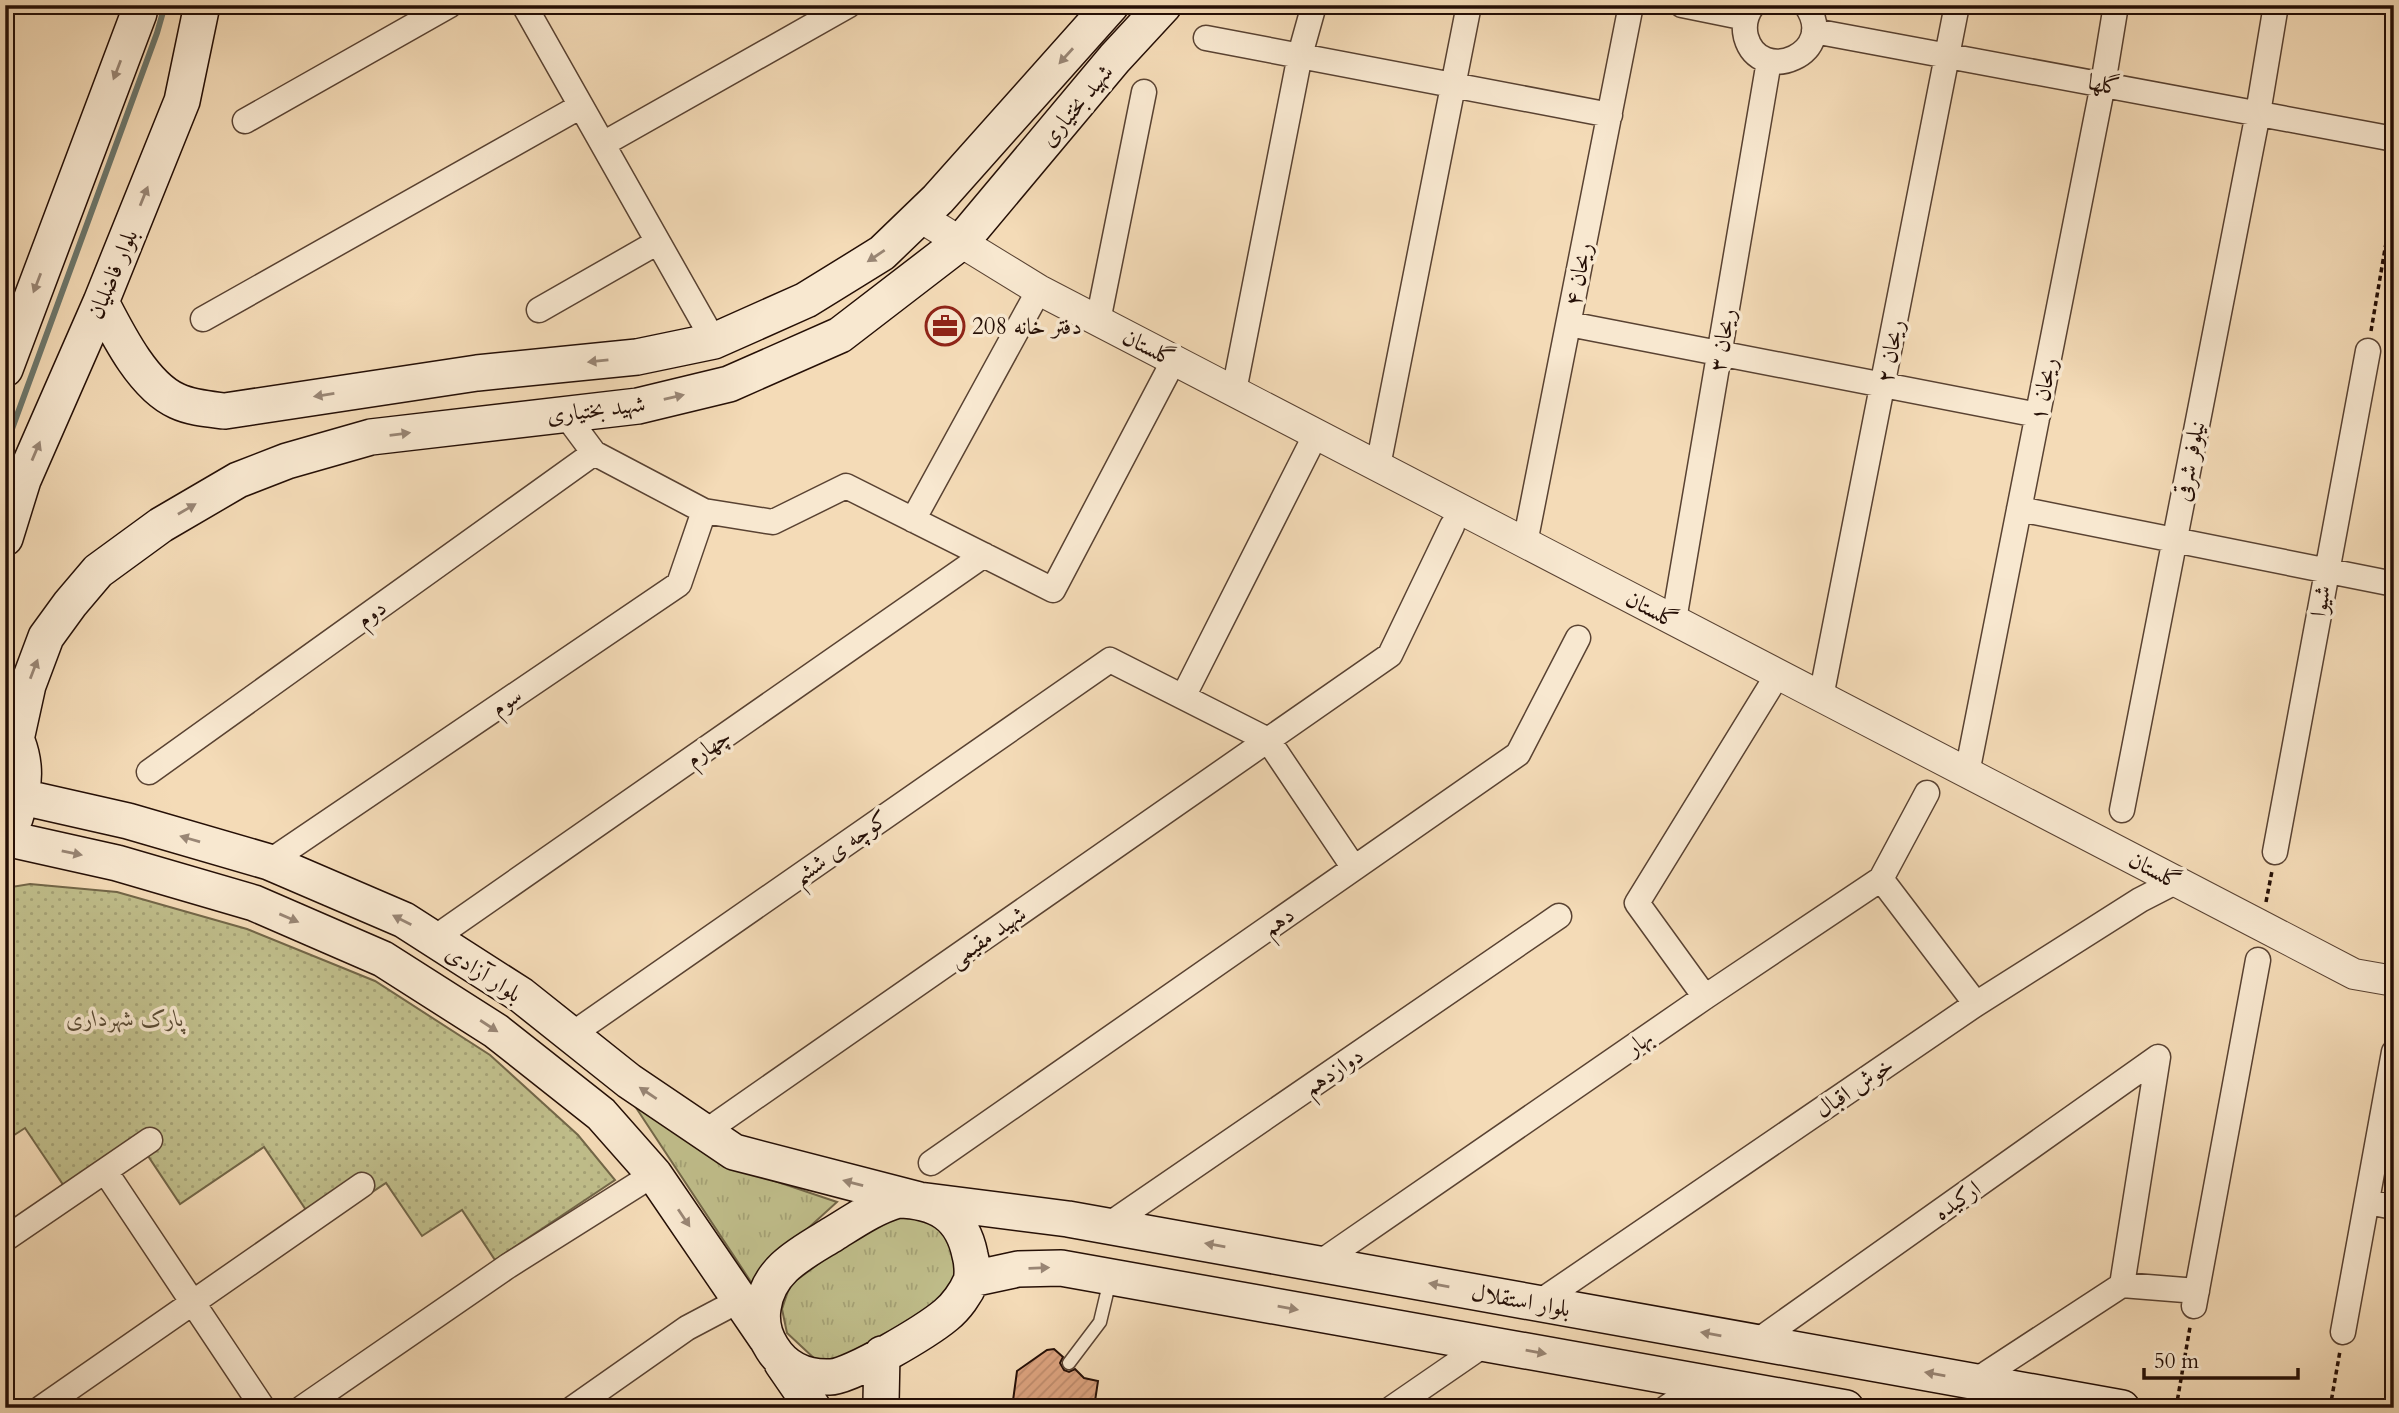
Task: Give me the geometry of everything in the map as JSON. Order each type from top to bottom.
[{"type":"main road","points":[[5,369],[139,13],[139,5]]},
{"type":"main road","name":"بلوار فاضلیان","points":[[5,538],[23,480],[101,302],[183,101],[202,5]]},
{"type":"main road","name":"شهید بختیاری","points":[[101,302],[126,349],[149,379],[174,400],[199,408],[225,411],[477,373],[637,357],[714,341],[806,300],[882,253],[938,199],[1111,5]]},
{"type":"main road","name":"شهید بختیاری","points":[[11,727],[46,637],[69,604],[99,571],[161,525],[238,480],[287,461],[371,437],[638,406],[729,384],[840,335],[961,242],[1115,58],[1164,5]]},
{"type":"main road","points":[[5,835],[15,818],[22,797],[24,765],[11,727]]},
{"type":"main road","name":"بلوار آزادی","points":[[22,797],[128,821],[269,862],[404,920],[521,995],[629,1081],[734,1152],[919,1200]]},
{"type":"main road","name":"بلوار آزادی","points":[[5,835],[254,902],[383,959],[496,1031],[601,1114],[654,1174],[813,1408]]},
{"type":"main road","points":[[898,1200],[919,1200],[939,1208],[955,1221],[967,1239],[972,1279],[960,1300],[946,1315],[858,1369],[838,1377],[816,1378],[795,1371],[772,1348],[762,1317],[764,1295],[774,1276],[790,1261],[878,1206],[898,1200]]},
{"type":"main road","name":"بلوار استقلال","points":[[919,1200],[1107,1226],[2122,1408]]},
{"type":"main road","points":[[972,1279],[1018,1269],[1061,1268],[1703,1382],[1756,1399],[1846,1408]]},
{"type":"main road","points":[[1756,1342],[1756,1399]]},
{"type":"main road","points":[[882,1354],[883,1408]]},
{"type":"street","points":[[245,121],[450,5]]},
{"type":"street","points":[[524,5],[714,341]]},
{"type":"street","points":[[603,144],[849,5]]},
{"type":"street","points":[[1234,391],[1300,55],[1314,5]]},
{"type":"street","points":[[1378,466],[1469,5]]},
{"type":"street","name":"ریحان ۴","points":[[1525,543],[1632,5]]},
{"type":"street","points":[[1682,5],[1749,11],[1746,39],[1752,48],[1769,61],[1789,61],[1806,50],[1814,31],[1811,12],[1806,5]]},
{"type":"street","name":"ریحان ۲","points":[[1821,697],[1957,5]]},
{"type":"street","name":"ریحان ۱","points":[[1968,773],[2103,84],[2116,5]]},
{"type":"street","name":"نیلوفر شرقی","points":[[2123,810],[2258,113],[2276,5]]},
{"type":"street","name":"گلها","points":[[1814,31],[2394,139]]},
{"type":"street","points":[[1206,38],[1610,114]]},
{"type":"street","name":"ریحان ۳","points":[[1674,620],[1769,61]]},
{"type":"street","points":[[1098,321],[1144,92]]},
{"type":"street","points":[[203,319],[581,106]]},
{"type":"street","name":"گلستان","points":[[920,217],[1039,290],[2354,974],[2394,981]]},
{"type":"street","points":[[539,310],[658,242]]},
{"type":"street","points":[[913,520],[1039,290]]},
{"type":"street","points":[[1569,324],[2038,415]]},
{"type":"street","name":"شیوا","points":[[2275,852],[2368,351]]},
{"type":"street","points":[[565,414],[594,453],[705,511],[773,522],[846,486],[1053,590],[1174,360]]},
{"type":"street","points":[[1316,434],[1183,696],[1268,740],[1354,868]]},
{"type":"street","name":"دوم","points":[[149,772],[594,453]]},
{"type":"street","points":[[2019,509],[2394,584]]},
{"type":"street","name":"سوم","points":[[269,862],[678,584],[705,511]]},
{"type":"street","name":"شهید مقیمی","points":[[705,1132],[1390,655],[1452,526]]},
{"type":"street","name":"چهارم","points":[[433,939],[984,555]]},
{"type":"street","name":"دهم","points":[[931,1163],[1518,754],[1578,638]]},
{"type":"street","name":"کوچه ی ششم","points":[[571,1034],[1110,660],[1183,696]]},
{"type":"street","points":[[1704,997],[1637,903],[1778,674]]},
{"type":"street","name":"بهار","points":[[1318,1264],[1704,997],[1881,879],[1927,793]]},
{"type":"street","points":[[1881,879],[1976,1004]]},
{"type":"street","name":"خوش اقبال","points":[[1538,1303],[1976,1004],[2140,900],[2177,881]]},
{"type":"street","name":"دوازدهم","points":[[1107,1226],[1559,916]]},
{"type":"street","points":[[1975,1381],[2122,1285],[2195,1299],[2258,960]]},
{"type":"street","points":[[2343,1332],[2394,1052]]},
{"type":"street","name":"ارکیده","points":[[1756,1342],[2158,1057],[2122,1285]]},
{"type":"street","points":[[5,1240],[150,1140]]},
{"type":"street","points":[[105,1171],[263,1408]]},
{"type":"street","points":[[302,1408],[508,1266],[654,1174]]},
{"type":"street","points":[[41,1408],[362,1185]]},
{"type":"street","points":[[2367,1202],[2394,1207]]},
{"type":"street","points":[[573,1408],[687,1328],[740,1300]]},
{"type":"street","points":[[1392,1408],[1486,1343]]},
{"type":"street","points":[[1666,1408],[1703,1382]]},
{"type":"lane","points":[[1069,1363],[1100,1322],[1111,1276]]},
{"type":"path","points":[[2368,351],[2394,196]]},
{"type":"path","points":[[2262,926],[2275,852]]},
{"type":"path","points":[[2176,1408],[2195,1299]]},
{"type":"path","points":[[2330,1408],[2343,1332]]},
{"type":"green space","name":"پارک شهرداری","points":[[30,884],[117,892],[247,929],[375,981],[490,1055],[578,1135],[615,1180],[495,1260],[462,1210],[422,1236],[386,1183],[318,1228],[264,1147],[180,1204],[136,1138],[64,1186],[25,1128],[5,1141],[5,888]]},
{"type":"green space","points":[[625,1091],[721,1163],[837,1202],[794,1241],[753,1285]]},
{"type":"green space","points":[[911,1215],[939,1224],[953,1250],[958,1281],[938,1304],[849,1360],[816,1360],[787,1333],[782,1309],[790,1285],[853,1238],[887,1220]]},
{"type":"building","points":[[1054,1349],[1063,1357],[1060,1363],[1064,1370],[1069,1372],[1075,1369],[1084,1378],[1098,1381],[1094,1408],[1012,1408],[1017,1371],[1047,1350]]},
{"type":"waterway","points":[[5,448],[165,5]]},
{"type":"place","name":"دفتر خانه 208","points":[[945,326]]}]
